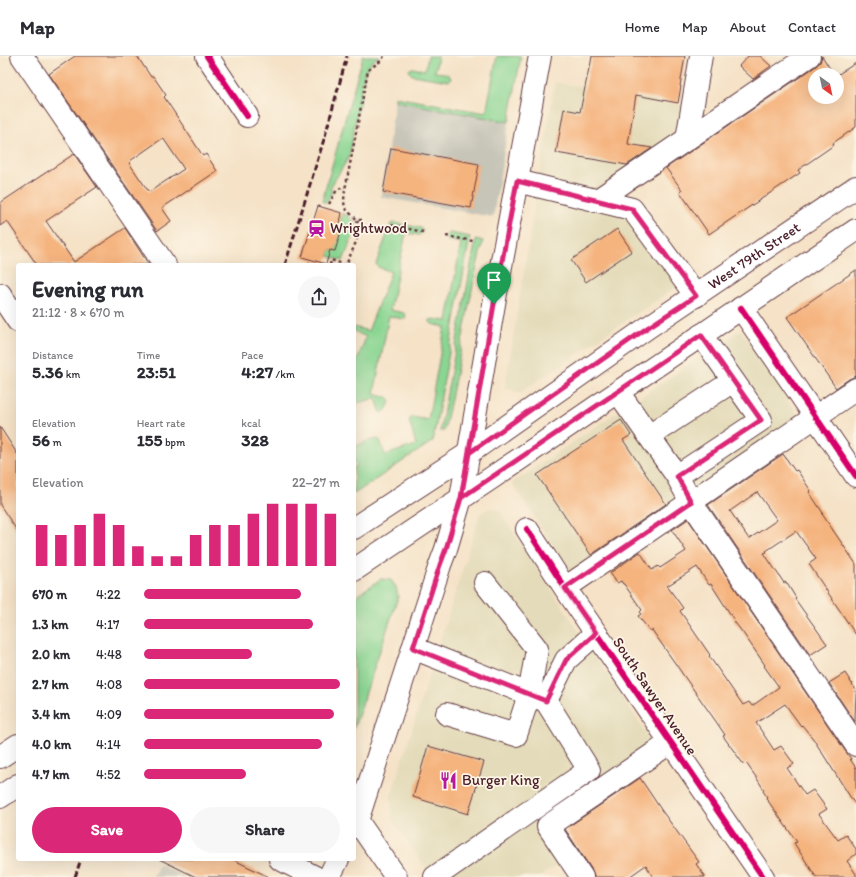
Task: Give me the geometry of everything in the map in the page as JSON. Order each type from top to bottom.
[{"type":"main road","points":[[22,56],[163,263]]},
{"type":"main road","points":[[206,56],[247,116]]},
{"type":"main road","points":[[356,818],[446,549],[461,498],[494,304],[540,56]]},
{"type":"main road","points":[[687,139],[701,56]]},
{"type":"main road","points":[[596,201],[809,56]]},
{"type":"main road","points":[[517,181],[632,209],[696,296]]},
{"type":"main road","name":"West 79th Street","points":[[356,527],[469,453],[647,328],[856,187]]},
{"type":"main road","points":[[356,569],[856,230]]},
{"type":"main road","points":[[0,294],[16,318]]},
{"type":"main road","points":[[742,308],[856,476]]},
{"type":"main road","points":[[677,476],[761,420],[701,335]]},
{"type":"main road","points":[[649,436],[733,381]]},
{"type":"main road","points":[[565,588],[856,389]]},
{"type":"main road","points":[[618,392],[677,476],[691,502],[856,745]]},
{"type":"main road","name":"South Sawyer Avenue","points":[[526,529],[763,877]]},
{"type":"main road","points":[[486,583],[537,649],[538,698]]},
{"type":"main road","points":[[447,714],[516,735],[538,698],[566,660],[596,633]]},
{"type":"main road","points":[[413,648],[538,698],[589,770],[435,877]]},
{"type":"main road","points":[[582,877],[548,826],[671,742]]},
{"type":"main road","points":[[0,757],[16,746]]},
{"type":"main road","points":[[0,797],[16,786]]},
{"type":"main road","points":[[356,822],[396,877]]},
{"type":"main road","points":[[284,861],[314,877]]},
{"type":"main road","points":[[329,877],[337,861]]},
{"type":"path","points":[[347,263],[359,234],[359,225],[357,220],[346,210],[344,201],[345,187],[368,70],[374,64],[382,60],[384,56]]},
{"type":"path","points":[[329,204],[338,189],[345,187]]},
{"type":"path","points":[[357,220],[362,220]]},
{"type":"path","points":[[391,226],[423,232]]},
{"type":"path","points":[[446,236],[472,241]]},
{"type":"path","points":[[309,263],[310,259]]},
{"type":"path","points":[[330,263],[331,260],[340,263]]},
{"type":"shaded area","points":[[555,82],[692,107],[687,139],[596,201],[632,209],[685,281],[519,393],[505,387]]},
{"type":"shaded area","points":[[395,101],[509,122],[493,217],[381,197]]},
{"type":"shaded area","points":[[741,330],[804,425],[576,580],[512,483]]},
{"type":"shaded area","points":[[489,508],[498,509],[658,751],[548,826],[569,857],[540,877],[432,877],[392,819],[391,796],[480,514]]},
{"type":"shaded area","points":[[159,864],[185,877],[153,877]]},
{"type":"green space","points":[[363,56],[379,56],[365,71],[349,157],[330,188],[333,190],[326,203],[322,201]]},
{"type":"green space","points":[[428,56],[438,56],[435,72],[448,75],[451,79],[449,81],[412,75],[410,73],[409,70],[412,68],[425,70]]},
{"type":"green space","points":[[497,56],[521,56],[509,122],[395,101],[395,97],[486,113]]},
{"type":"green space","points":[[342,213],[351,219],[356,228],[343,261],[328,256],[330,250],[335,251]]},
{"type":"green space","points":[[395,223],[421,228],[423,230],[419,235],[406,233],[390,310],[404,313],[406,316],[403,319],[389,316],[374,394],[389,398],[390,400],[388,406],[382,413],[376,398],[356,403],[356,364],[366,337],[356,332],[356,328],[368,331],[391,272],[378,267],[376,264],[391,224]]},
{"type":"green space","points":[[450,233],[470,237],[433,441],[356,493],[356,446],[377,439],[380,440],[385,455],[416,445],[409,420],[412,417],[428,420],[445,327],[432,324],[430,320],[447,321],[461,243],[447,240],[447,234]]},
{"type":"green space","points":[[476,239],[483,241],[472,288],[444,431],[440,431]]},
{"type":"green space","points":[[381,579],[391,580],[396,587],[398,597],[356,722],[356,596]]},
{"type":"building","points":[[75,56],[137,56],[151,77],[153,76],[166,95],[164,97],[203,156],[206,154],[217,171],[162,208],[171,221],[157,231],[49,74]],"holes":[[[163,138],[184,169],[149,192],[129,163]]]},
{"type":"building","points":[[592,56],[685,56],[678,103],[636,95],[628,144],[652,148],[627,165],[556,153],[564,109],[580,112]]},
{"type":"building","points":[[748,56],[760,56],[771,66],[753,79],[739,66]]},
{"type":"building","points":[[822,56],[830,68],[813,68],[820,62]]},
{"type":"building","points":[[856,63],[856,127],[833,143],[834,145],[798,170],[800,173],[709,234],[680,192],[682,190],[666,168],[808,71],[808,104],[844,104],[844,71]]},
{"type":"building","points":[[391,148],[479,164],[471,208],[383,192]]},
{"type":"building","points":[[74,154],[97,187],[46,221],[74,262],[125,228],[148,263],[36,263],[7,221],[0,226],[0,203]]},
{"type":"building","points":[[318,206],[342,213],[339,227],[342,228],[335,251],[330,250],[326,263],[302,257]]},
{"type":"building","points":[[617,229],[632,251],[586,282],[571,260]]},
{"type":"building","points":[[856,270],[856,376],[836,388],[787,317]]},
{"type":"building","points":[[621,420],[631,435],[623,440],[666,504],[591,555],[537,475]]},
{"type":"building","points":[[0,427],[16,452],[16,529],[0,505]]},
{"type":"building","points":[[783,454],[795,471],[797,470],[811,491],[809,492],[823,513],[822,514],[856,564],[856,635],[809,564],[816,559],[796,531],[764,553],[784,583],[786,582],[796,598],[795,599],[827,644],[810,655],[708,505]],"holes":[[[757,492],[777,520],[749,539],[730,511]]]},
{"type":"building","points":[[688,519],[856,768],[856,806],[814,740],[802,725],[801,726],[785,704],[756,723],[774,750],[781,746],[794,764],[787,768],[805,795],[813,790],[827,809],[819,814],[838,840],[846,835],[856,849],[856,854],[847,861],[856,874],[856,877],[816,877],[794,843],[797,842],[766,798],[767,797],[763,791],[764,790],[756,777],[746,763],[744,765],[723,736],[725,735],[717,723],[652,630],[650,631],[638,616],[641,614],[640,612],[642,610],[624,584],[621,581],[617,583],[610,573],[640,552],[652,570],[658,566],[660,568],[686,551],[672,530]],"holes":[[[697,567],[709,585],[711,584],[733,620],[779,687],[752,706],[749,702],[743,705],[680,611],[683,608],[667,586]]]},
{"type":"building","points":[[845,673],[856,690],[855,722],[829,683]]},
{"type":"building","name":"Burger King","points":[[428,746],[484,762],[468,814],[413,797]]},
{"type":"building","points":[[640,778],[699,862],[696,864],[705,877],[653,877],[646,865],[629,877],[594,877],[592,870],[565,829]]},
{"type":"building","points":[[163,861],[236,861],[269,877],[196,877]]},
{"type":"railway","points":[[286,263],[325,136],[347,56]]},
{"type":"railway","points":[[75,877],[80,861]]},
{"type":"cycle path","points":[[207,56],[247,116]]},
{"type":"cycle path","points":[[741,308],[856,476]]},
{"type":"cycle path","points":[[527,529],[565,588],[763,877]]},
{"type":"place","name":"Wrightwood","points":[[317,228]]},
{"type":"place","name":"Burger King","points":[[449,780]]},
{"type":"route","points":[[494,304],[461,498],[446,549],[413,648],[546,701],[566,660],[596,633],[565,588],[691,502],[677,476],[761,420],[701,335],[461,498],[469,453],[647,328],[696,296],[632,209],[517,181],[494,304]]}]
